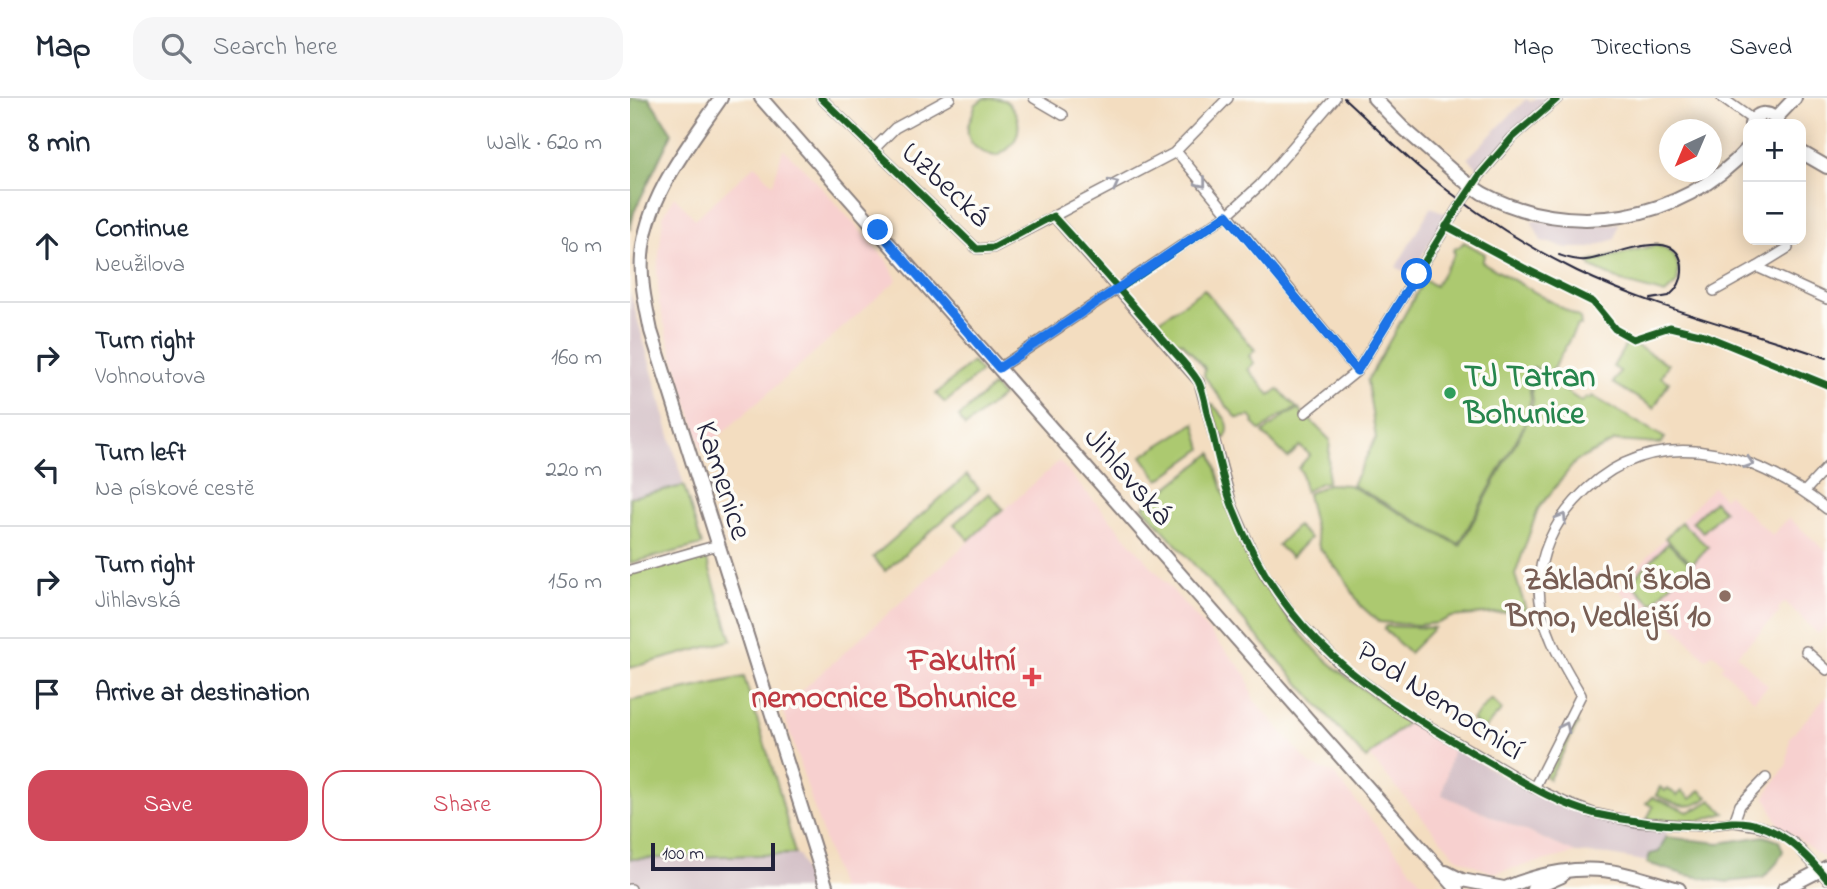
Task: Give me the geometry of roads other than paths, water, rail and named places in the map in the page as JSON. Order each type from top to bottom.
[{"type":"street","name":"Kamenice","points":[[722,98],[668,176],[650,216],[642,254],[642,289],[651,331],[827,889]]},
{"type":"street","name":"Jihlavská","points":[[761,98],[1457,889]]},
{"type":"street","name":"Uzbecká","points":[[821,98],[977,249],[993,248],[1176,151],[1228,98]]},
{"type":"street","name":"Uzbecká","points":[[874,149],[895,128],[950,98]]},
{"type":"street","points":[[1034,98],[1063,115]]},
{"type":"street","points":[[1374,98],[1402,127],[1482,193],[1515,207],[1553,217],[1611,219],[1670,204],[1717,175],[1743,152]]},
{"type":"street","points":[[1305,413],[1357,371],[1480,175],[1513,138],[1558,98]]},
{"type":"street","points":[[1722,98],[1748,119]]},
{"type":"street","points":[[1778,119],[1794,98]]},
{"type":"street","points":[[999,368],[1227,215],[1260,185],[1330,100]]},
{"type":"street","points":[[1756,119],[1764,114],[1773,119]]},
{"type":"street","points":[[1176,151],[1357,371]]},
{"type":"street","points":[[1806,155],[1827,167]]},
{"type":"street","name":"Pod Nemocnicí","points":[[1053,216],[1199,382],[1232,505],[1265,575],[1294,617],[1325,651],[1359,680],[1403,711],[1534,788],[1592,813],[1636,822],[1697,826],[1734,822],[1759,826],[1784,837],[1825,873]]},
{"type":"street","points":[[1714,291],[1788,248]]},
{"type":"street","points":[[1757,267],[1827,299]]},
{"type":"street","points":[[1534,788],[1581,695],[1564,667],[1548,630],[1539,587],[1542,560],[1549,539],[1566,510],[1588,486],[1617,466],[1647,455],[1687,449],[1728,456],[1765,468],[1805,491],[1827,509]]},
{"type":"street","points":[[1805,491],[1827,467]]},
{"type":"street","points":[[630,570],[718,544]]},
{"type":"street","points":[[1806,651],[1827,670]]},
{"type":"street","points":[[1734,822],[1740,805],[1766,778]]},
{"type":"street","points":[[1440,869],[1462,880],[1503,888],[1545,874],[1571,872],[1619,873],[1679,889]]},
{"type":"street","points":[[1533,889],[1571,872]]},
{"type":"street","points":[[1784,889],[1825,873]]},
{"type":"tram line","points":[[1344,98],[1440,184],[1496,225],[1556,261],[1638,297],[1827,358]]},
{"type":"tram line","points":[[1559,255],[1586,260],[1644,246],[1659,245],[1671,248],[1679,256],[1682,272],[1680,282],[1669,296],[1651,299]]},
{"type":"place","name":"TJ Tatran Bohunice","points":[[1450,393]]},
{"type":"place","name":"Základní škola Brno, Vedlejší 10","points":[[1725,596]]},
{"type":"place","name":"Fakultní nemocnice Bohunice","points":[[1032,677]]}]
